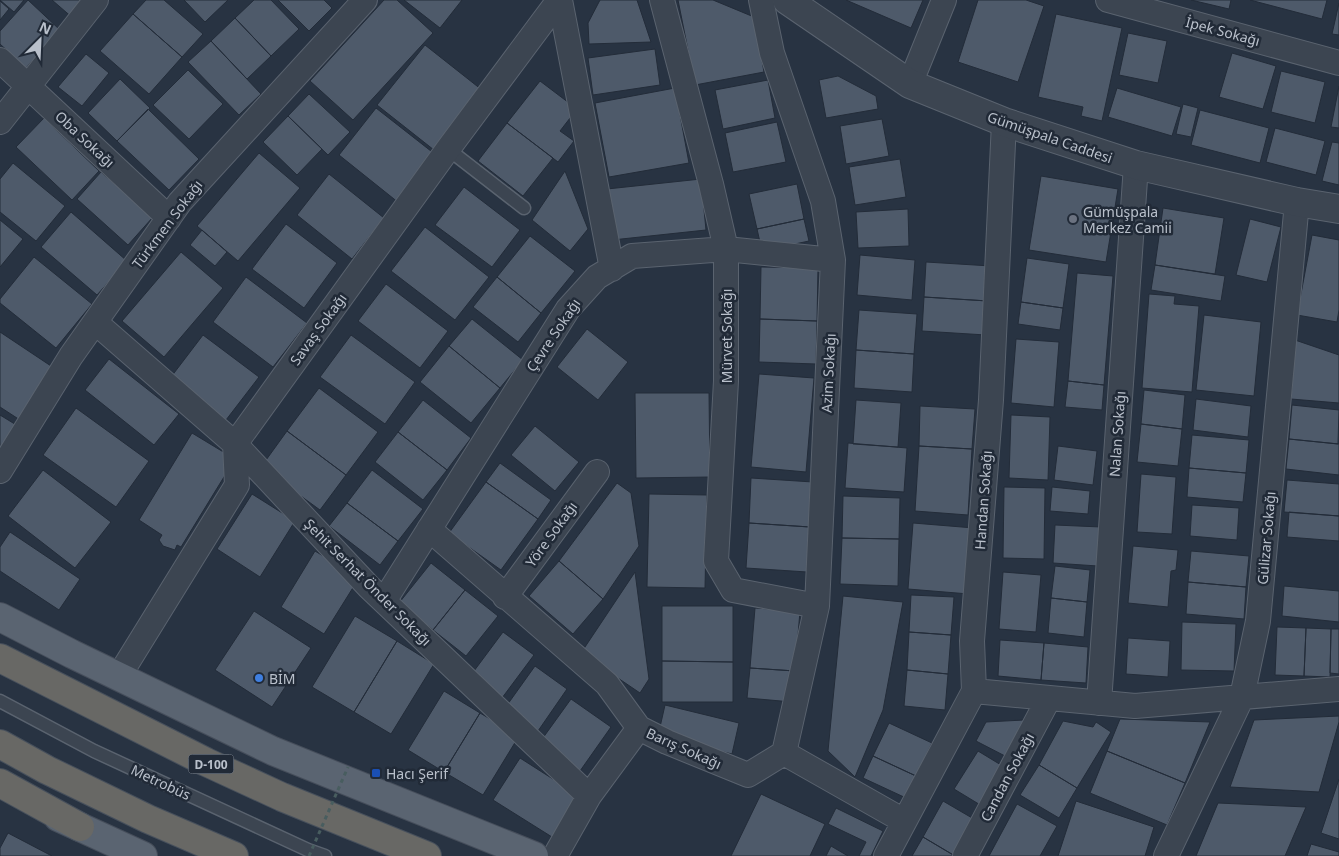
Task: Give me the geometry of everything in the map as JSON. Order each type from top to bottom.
[{"type":"highway","name":"D-100","points":[[0,658],[189,754],[282,797],[428,856]]},
{"type":"highway","points":[[0,744],[47,770],[148,819],[234,856]]},
{"type":"highway","points":[[0,783],[80,827]]},
{"type":"main road","points":[[0,617],[273,751],[534,856]]},
{"type":"main road","points":[[0,792],[143,856]]},
{"type":"street","points":[[0,122],[96,0]]},
{"type":"street","name":"Türkmen Sokağı","points":[[0,471],[71,356],[180,202],[365,0]]},
{"type":"street","points":[[560,0],[612,269]]},
{"type":"street","name":"Savaş Sokağı","points":[[235,444],[448,149],[560,0]]},
{"type":"street","name":"Mürvet Sokağı","points":[[662,0],[709,174],[726,249],[726,381],[716,561],[733,590],[817,606]]},
{"type":"street","name":"Azim Sokağı","points":[[761,0],[772,53],[823,201],[833,260],[817,606],[784,753]]},
{"type":"street","points":[[910,84],[944,0]]},
{"type":"street","name":"İpek Sokağı","points":[[1108,0],[1339,63]]},
{"type":"street","name":"Gümüşpala Caddesi","points":[[796,2],[910,84],[1004,122],[1136,165],[1297,202],[1339,209]]},
{"type":"street","name":"Oba Sokağı","points":[[0,60],[169,218]]},
{"type":"street","name":"Handan Sokağı","points":[[974,691],[972,642],[991,400],[1004,122]]},
{"type":"street","name":"Nalan Sokağı","points":[[1099,703],[1136,165]]},
{"type":"street","name":"Gülizar Sokağı","points":[[1166,856],[1242,697],[1258,621],[1297,202]]},
{"type":"street","name":"Çevre Sokağı","points":[[384,601],[568,309],[597,277],[632,256],[726,249],[833,260]]},
{"type":"street","name":"Şehit Serhat Önder Sokağı","points":[[95,322],[235,444],[384,601],[589,796]]},
{"type":"street","points":[[119,676],[237,485],[235,444]]},
{"type":"street","name":"Yöre Sokağı","points":[[506,597],[597,472]]},
{"type":"street","name":"Barış Sokağı","points":[[428,529],[607,684],[639,728],[667,742],[748,775],[784,753]]},
{"type":"street","points":[[886,856],[974,691],[1135,706],[1339,689]]},
{"type":"street","name":"Candan Sokağı","points":[[965,856],[1049,698]]},
{"type":"street","points":[[555,856],[589,796],[639,728]]},
{"type":"street","points":[[784,753],[904,821]]},
{"type":"lane","points":[[448,149],[524,208]]},
{"type":"lane","name":"Metrobüs","points":[[0,701],[94,751],[324,856]]},
{"type":"path","points":[[309,856],[348,767]]},
{"type":"building","points":[[0,0],[24,0],[14,12]]},
{"type":"building","points":[[28,0],[60,30],[26,68],[0,44],[0,31]]},
{"type":"building","points":[[52,0],[91,0],[74,19]]},
{"type":"building","points":[[146,0],[164,0],[203,34],[182,57],[133,14]]},
{"type":"building","points":[[184,0],[228,0],[205,22]]},
{"type":"building","points":[[254,0],[271,0],[299,29],[271,56],[235,18]]},
{"type":"building","points":[[278,0],[324,0],[332,8],[309,31]]},
{"type":"building","points":[[384,0],[397,0],[433,33],[353,120],[310,81]]},
{"type":"building","points":[[404,0],[462,0],[440,28]]},
{"type":"building","points":[[600,0],[637,0],[651,42],[589,44],[588,23]]},
{"type":"building","points":[[678,0],[713,0],[754,17],[764,72],[695,85]]},
{"type":"building","points":[[846,0],[923,0],[911,28]]},
{"type":"building","points":[[978,0],[1026,0],[1044,6],[1018,82],[958,62]]},
{"type":"building","points":[[1191,0],[1231,0],[1229,9]]},
{"type":"building","points":[[1250,0],[1327,0],[1322,19]]},
{"type":"building","points":[[0,1],[9,9],[0,20]]},
{"type":"building","points":[[1339,3],[1339,35],[1332,34]]},
{"type":"building","points":[[133,14],[182,57],[149,94],[100,51]]},
{"type":"building","points":[[1056,14],[1122,28],[1102,121],[1081,116],[1083,107],[1038,97]]},
{"type":"building","points":[[235,18],[271,56],[247,79],[211,41]]},
{"type":"building","points":[[1128,33],[1167,41],[1158,83],[1119,75]]},
{"type":"building","points":[[211,41],[261,94],[239,115],[188,62]]},
{"type":"building","points":[[425,45],[482,90],[434,150],[377,105]]},
{"type":"building","points":[[655,49],[660,85],[593,95],[588,58]]},
{"type":"building","points":[[1232,53],[1276,66],[1263,109],[1219,97]]},
{"type":"building","points":[[86,54],[109,73],[82,106],[58,87]]},
{"type":"building","points":[[188,70],[223,104],[189,139],[153,105]]},
{"type":"building","points":[[1281,71],[1325,82],[1315,123],[1271,112]]},
{"type":"building","points":[[838,76],[876,96],[878,109],[826,118],[819,80]]},
{"type":"building","points":[[120,79],[150,108],[117,141],[88,113]]},
{"type":"building","points":[[768,80],[775,118],[723,129],[715,90]]},
{"type":"building","points":[[540,81],[577,109],[560,131],[574,141],[558,162],[507,123]]},
{"type":"building","points":[[1339,86],[1339,128],[1331,127]]},
{"type":"building","points":[[675,88],[689,163],[609,177],[595,103]]},
{"type":"building","points":[[1117,88],[1181,107],[1172,136],[1108,117]]},
{"type":"building","points":[[309,94],[350,132],[328,155],[288,116]]},
{"type":"building","points":[[1183,104],[1198,108],[1191,137],[1176,134]]},
{"type":"building","points":[[376,108],[436,155],[399,203],[339,155]]},
{"type":"building","points":[[148,109],[199,159],[169,190],[117,141]]},
{"type":"building","points":[[1200,110],[1269,128],[1260,163],[1191,145]]},
{"type":"building","points":[[288,116],[322,149],[297,175],[263,142]]},
{"type":"building","points":[[44,118],[99,171],[72,200],[16,147]]},
{"type":"building","points":[[882,119],[889,156],[846,164],[840,126]]},
{"type":"building","points":[[777,122],[786,162],[733,172],[725,133]]},
{"type":"building","points":[[507,123],[553,158],[523,196],[478,161]]},
{"type":"building","points":[[1275,128],[1325,141],[1316,175],[1266,162]]},
{"type":"building","points":[[1332,142],[1339,143],[1339,185],[1322,181]]},
{"type":"building","points":[[259,153],[300,188],[238,261],[197,226]]},
{"type":"building","points":[[900,159],[906,197],[855,205],[849,167]]},
{"type":"building","points":[[13,163],[65,206],[36,241],[0,212],[0,179]]},
{"type":"building","points":[[565,171],[588,229],[570,251],[532,220]]},
{"type":"building","points":[[101,172],[153,217],[128,245],[77,199]]},
{"type":"building","points":[[329,174],[384,218],[352,259],[297,215]]},
{"type":"building","name":"Gümüşpala Merkez Camii","points":[[1041,176],[1118,189],[1106,262],[1029,250]]},
{"type":"building","points":[[701,179],[706,230],[612,240],[607,189]]},
{"type":"building","points":[[797,184],[804,219],[757,229],[749,194]]},
{"type":"building","points":[[464,187],[520,230],[492,267],[435,225]]},
{"type":"building","points":[[1163,208],[1224,218],[1215,274],[1155,265]]},
{"type":"building","points":[[908,209],[909,246],[858,248],[856,212]]},
{"type":"building","points":[[71,212],[127,261],[97,295],[41,247]]},
{"type":"building","points":[[804,219],[809,241],[762,251],[757,229]]},
{"type":"building","points":[[1250,219],[1281,227],[1267,282],[1236,275]]},
{"type":"building","points":[[0,220],[23,239],[0,267]]},
{"type":"building","points":[[286,224],[337,263],[304,308],[252,269]]},
{"type":"building","points":[[425,227],[489,277],[455,320],[391,271]]},
{"type":"building","points":[[202,230],[227,252],[215,266],[190,245]]},
{"type":"building","points":[[1312,235],[1339,240],[1339,310],[1337,322],[1297,315]]},
{"type":"building","points":[[530,236],[575,271],[541,313],[497,277]]},
{"type":"building","points":[[181,252],[223,288],[164,357],[122,321]]},
{"type":"building","points":[[860,255],[915,260],[912,300],[857,295]]},
{"type":"building","points":[[34,257],[92,304],[56,348],[0,303],[0,299]]},
{"type":"building","points":[[1027,258],[1069,264],[1063,308],[1021,302]]},
{"type":"building","points":[[926,262],[991,266],[988,301],[924,297]]},
{"type":"building","points":[[1155,265],[1225,276],[1221,301],[1151,290]]},
{"type":"building","points":[[761,267],[818,268],[817,321],[760,319]]},
{"type":"building","points":[[1077,273],[1113,276],[1104,385],[1068,381]]},
{"type":"building","points":[[246,277],[307,323],[273,367],[213,322]]},
{"type":"building","points":[[497,277],[541,313],[518,342],[473,307]]},
{"type":"building","points":[[386,284],[448,331],[420,368],[358,321]]},
{"type":"building","points":[[1149,294],[1175,296],[1174,304],[1199,306],[1192,392],[1142,388]]},
{"type":"building","points":[[924,297],[988,301],[986,335],[922,331]]},
{"type":"building","points":[[1021,302],[1063,308],[1060,330],[1018,324]]},
{"type":"building","points":[[859,310],[917,314],[914,354],[856,350]]},
{"type":"building","points":[[1204,315],[1261,322],[1254,396],[1196,390]]},
{"type":"building","points":[[472,319],[523,360],[500,388],[449,346]]},
{"type":"building","points":[[760,319],[817,321],[816,364],[759,362]]},
{"type":"building","points":[[587,329],[628,362],[598,400],[557,367]]},
{"type":"building","points":[[0,332],[54,368],[20,420],[0,407]]},
{"type":"building","points":[[203,335],[259,377],[226,420],[171,377]]},
{"type":"building","points":[[351,335],[415,382],[385,424],[320,377]]},
{"type":"building","points":[[1016,339],[1059,342],[1054,407],[1011,403]]},
{"type":"building","points":[[1295,340],[1339,355],[1339,403],[1291,399]]},
{"type":"building","points":[[449,346],[500,388],[471,423],[420,382]]},
{"type":"building","points":[[856,350],[914,354],[912,392],[854,388]]},
{"type":"building","points":[[109,359],[179,414],[154,445],[85,390]]},
{"type":"building","points":[[759,374],[814,378],[806,472],[751,467]]},
{"type":"building","points":[[1068,381],[1104,385],[1102,410],[1065,407]]},
{"type":"building","points":[[319,388],[378,432],[346,475],[287,431]]},
{"type":"building","points":[[1144,390],[1185,395],[1182,429],[1141,424]]},
{"type":"building","points":[[635,393],[709,393],[710,477],[636,478]]},
{"type":"building","points":[[1196,399],[1251,406],[1248,437],[1193,430]]},
{"type":"building","points":[[423,400],[471,438],[447,470],[398,432]]},
{"type":"building","points":[[856,400],[901,403],[898,447],[853,444]]},
{"type":"building","points":[[1292,405],[1339,410],[1338,444],[1289,439]]},
{"type":"building","points":[[920,406],[975,409],[972,449],[919,446]]},
{"type":"building","points":[[76,408],[149,461],[116,507],[43,455]]},
{"type":"building","points":[[0,415],[18,426],[0,455]]},
{"type":"building","points":[[1011,415],[1050,417],[1048,480],[1009,478]]},
{"type":"building","points":[[1141,424],[1182,429],[1178,466],[1137,462]]},
{"type":"building","points":[[535,426],[579,462],[555,491],[511,455]]},
{"type":"building","points":[[287,431],[346,475],[320,510],[261,467]]},
{"type":"building","points":[[398,432],[447,470],[423,500],[375,462]]},
{"type":"building","points":[[192,433],[235,459],[181,547],[177,545],[175,550],[163,546],[159,540],[162,535],[139,520]]},
{"type":"building","points":[[1192,435],[1249,440],[1246,473],[1189,468]]},
{"type":"building","points":[[1289,439],[1339,444],[1339,475],[1286,469]]},
{"type":"building","points":[[848,443],[907,448],[904,492],[845,488]]},
{"type":"building","points":[[919,446],[972,449],[968,515],[915,511]]},
{"type":"building","points":[[1058,446],[1097,451],[1093,485],[1054,480]]},
{"type":"building","points":[[500,463],[551,500],[538,519],[486,482]]},
{"type":"building","points":[[1189,468],[1246,473],[1243,502],[1187,497]]},
{"type":"building","points":[[43,470],[111,522],[75,568],[8,516]]},
{"type":"building","points":[[372,470],[423,509],[398,541],[347,503]]},
{"type":"building","points":[[1141,474],[1176,477],[1172,534],[1137,532]]},
{"type":"building","points":[[751,478],[813,482],[810,527],[749,523]]},
{"type":"building","points":[[1287,480],[1339,484],[1339,516],[1284,512]]},
{"type":"building","points":[[486,482],[538,519],[501,570],[449,533]]},
{"type":"building","points":[[617,483],[631,493],[639,546],[603,599],[559,561]]},
{"type":"building","points":[[1004,487],[1045,488],[1044,559],[1003,558]]},
{"type":"building","points":[[1052,487],[1090,491],[1088,514],[1050,511]]},
{"type":"building","points":[[252,494],[295,521],[260,577],[217,549]]},
{"type":"building","points":[[649,494],[707,495],[705,588],[647,587]]},
{"type":"building","points":[[843,496],[900,498],[899,539],[842,538]]},
{"type":"building","points":[[347,503],[398,541],[380,565],[329,526]]},
{"type":"building","points":[[1192,505],[1239,508],[1237,540],[1190,536]]},
{"type":"building","points":[[1289,512],[1339,516],[1339,541],[1287,537]]},
{"type":"building","points":[[749,523],[810,527],[807,572],[746,568]]},
{"type":"building","points":[[913,523],[974,528],[969,594],[908,589]]},
{"type":"building","points":[[1055,525],[1101,527],[1098,566],[1053,563]]},
{"type":"building","points":[[10,532],[80,579],[59,610],[0,571],[0,547]]},
{"type":"building","points":[[842,538],[899,539],[898,586],[840,584]]},
{"type":"building","points":[[1133,546],[1178,550],[1176,570],[1171,571],[1168,607],[1128,603]]},
{"type":"building","points":[[315,551],[359,578],[324,634],[281,607]]},
{"type":"building","points":[[1191,551],[1249,556],[1246,587],[1188,582]]},
{"type":"building","points":[[559,561],[603,599],[573,634],[529,596]]},
{"type":"building","points":[[431,563],[465,590],[433,630],[399,603]]},
{"type":"building","points":[[1055,566],[1090,570],[1087,602],[1051,598]]},
{"type":"building","points":[[635,572],[649,679],[640,693],[581,653]]},
{"type":"building","points":[[1003,572],[1041,575],[1036,632],[999,629]]},
{"type":"building","points":[[1188,582],[1246,587],[1244,619],[1186,614]]},
{"type":"building","points":[[1284,586],[1339,591],[1339,622],[1282,616]]},
{"type":"building","points":[[465,590],[498,616],[466,656],[433,630]]},
{"type":"building","points":[[911,595],[954,597],[951,635],[909,632]]},
{"type":"building","points":[[843,596],[903,602],[883,710],[855,777],[828,751]]},
{"type":"building","points":[[1051,598],[1087,602],[1084,637],[1048,633]]},
{"type":"building","points":[[662,606],[733,606],[733,662],[662,661]]},
{"type":"building","points":[[755,608],[800,611],[795,671],[750,668]]},
{"type":"building","points":[[254,611],[311,648],[272,707],[215,670]]},
{"type":"building","points":[[355,616],[397,641],[354,712],[312,687]]},
{"type":"building","points":[[1182,622],[1236,624],[1234,671],[1181,670]]},
{"type":"building","points":[[1277,627],[1306,628],[1304,676],[1275,675]]},
{"type":"building","points":[[1306,628],[1331,629],[1330,677],[1304,676]]},
{"type":"building","points":[[1331,629],[1339,629],[1339,674],[1330,673]]},
{"type":"building","points":[[503,632],[534,655],[502,698],[471,675]]},
{"type":"building","points":[[909,632],[951,635],[948,674],[907,670]]},
{"type":"building","points":[[1128,638],[1170,641],[1168,677],[1126,674]]},
{"type":"building","points":[[1000,640],[1044,643],[1041,680],[998,676]]},
{"type":"building","points":[[397,641],[434,664],[391,734],[354,712]]},
{"type":"building","points":[[1044,643],[1088,647],[1086,683],[1041,680]]},
{"type":"building","points":[[662,661],[733,662],[733,702],[662,702]]},
{"type":"building","points":[[535,666],[567,689],[538,731],[505,708]]},
{"type":"building","points":[[750,668],[795,671],[792,702],[747,698]]},
{"type":"building","points":[[907,670],[948,674],[945,710],[904,706]]},
{"type":"building","points":[[444,691],[480,713],[444,772],[408,750]]},
{"type":"building","points":[[571,699],[611,727],[580,771],[540,742]]},
{"type":"building","points":[[665,705],[739,723],[732,754],[658,736]]},
{"type":"building","points":[[480,713],[519,736],[483,795],[444,772]]},
{"type":"building","points":[[1339,716],[1339,722],[1319,792],[1230,787],[1254,720]]},
{"type":"building","points":[[1120,719],[1210,722],[1185,783],[1107,751]]},
{"type":"building","points":[[1024,720],[1005,756],[976,741],[986,722]]},
{"type":"building","points":[[1063,721],[1093,727],[1096,722],[1111,732],[1077,788],[1039,765]]},
{"type":"building","points":[[889,723],[932,743],[916,776],[873,756]]},
{"type":"building","points":[[978,751],[1006,768],[982,806],[954,789]]},
{"type":"building","points":[[1107,751],[1185,783],[1167,825],[1090,793]]},
{"type":"building","points":[[873,756],[916,776],[906,798],[863,778]]},
{"type":"building","points":[[520,758],[578,795],[552,837],[493,800]]},
{"type":"building","points":[[1039,765],[1077,788],[1059,818],[1020,795]]},
{"type":"building","points":[[1339,779],[1339,839],[1321,833]]},
{"type":"building","points":[[761,794],[825,824],[810,856],[731,856]]},
{"type":"building","points":[[943,801],[979,822],[955,856],[923,837]]},
{"type":"building","points":[[1076,801],[1154,827],[1145,856],[1058,856]]},
{"type":"building","points":[[1218,803],[1306,807],[1285,856],[1196,856]]},
{"type":"building","points":[[1017,804],[1057,826],[1040,856],[989,856]]},
{"type":"building","points":[[836,808],[883,831],[871,856],[859,856],[866,842],[828,824]]},
{"type":"building","points":[[8,833],[52,856],[0,856],[0,848]]},
{"type":"building","points":[[923,837],[955,856],[912,856]]},
{"type":"building","points":[[1311,844],[1339,852],[1339,856],[1307,856]]},
{"type":"building","points":[[831,846],[848,856],[826,856]]},
{"type":"place","name":"Gümüşpala Merkez Camii","points":[[1073,219]]},
{"type":"place","name":"BİM","points":[[259,678]]},
{"type":"place","name":"Hacı Şerif","points":[[376,773]]}]
